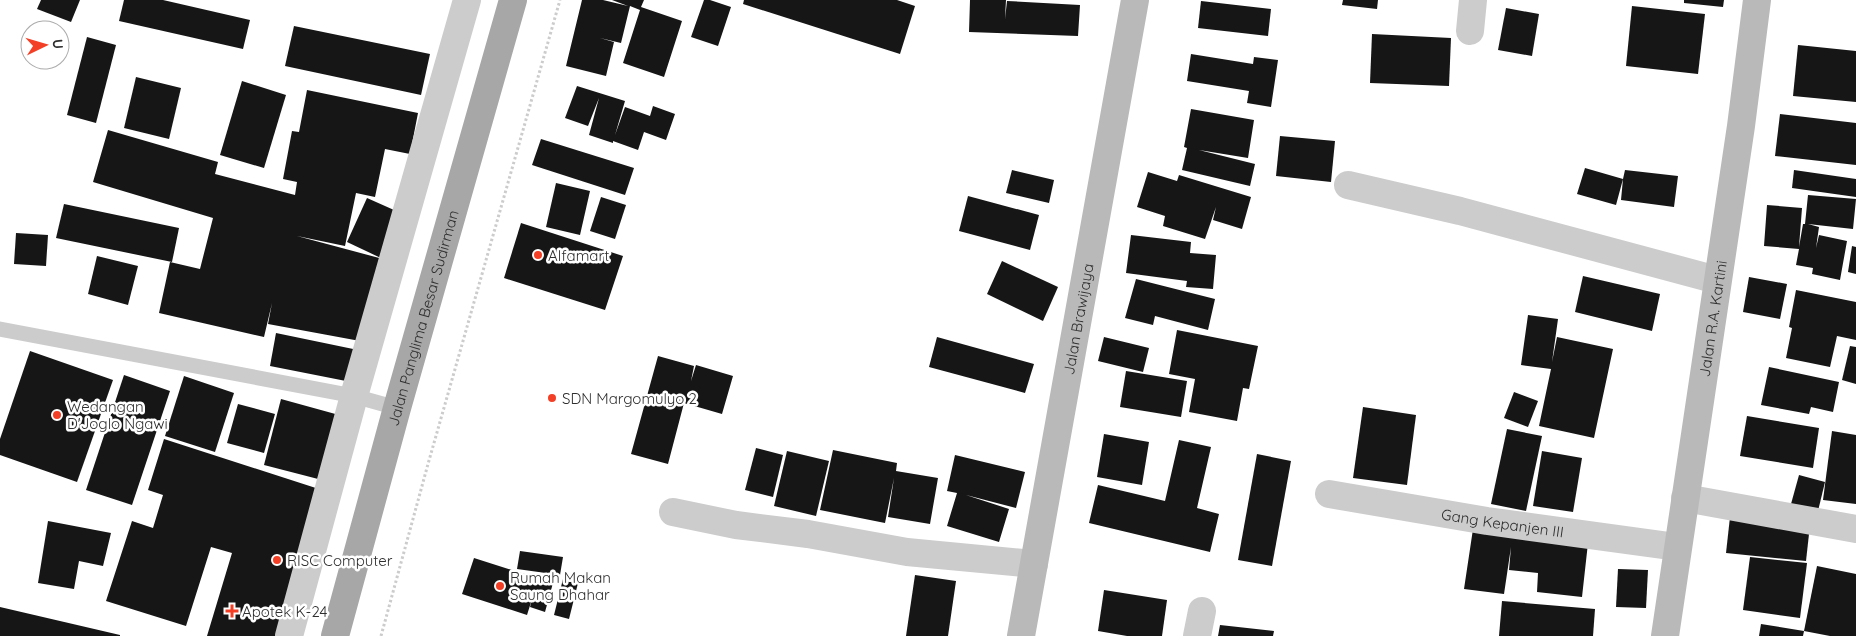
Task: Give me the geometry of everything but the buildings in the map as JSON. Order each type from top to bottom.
[{"type":"main road","name":"Jalan Panglima Besar Sudirman","points":[[335,636],[397,408],[513,0]]},
{"type":"street","points":[[289,636],[354,396],[467,0]]},
{"type":"street","name":"Jalan Brawijaya","points":[[1022,636],[1135,0]]},
{"type":"street","points":[[1470,31],[1473,0]]},
{"type":"street","name":"Jalan R.A. Kartini","points":[[1665,636],[1758,0]]},
{"type":"street","points":[[1348,185],[1460,211],[1717,280]]},
{"type":"street","name":"Gang Kepanjen III","points":[[1329,494],[1487,520],[1677,547]]},
{"type":"street","points":[[1685,498],[1856,529]]},
{"type":"street","points":[[673,512],[736,525],[808,534],[907,552],[1034,564]]},
{"type":"lane","points":[[0,329],[354,396],[397,408]]},
{"type":"path","points":[[381,636],[560,0]]},
{"type":"place","name":"Alfamart","points":[[538,255]]},
{"type":"place","name":"SDN Margomulyo 2","points":[[552,398]]},
{"type":"place","name":"Wedangan D'Joglo Ngawi","points":[[57,415]]},
{"type":"place","name":"RISC Computer","points":[[277,560]]},
{"type":"place","name":"Rumah Makan Saung Dhahar","points":[[500,586]]},
{"type":"place","name":"Apotek K-24","points":[[232,611]]}]
